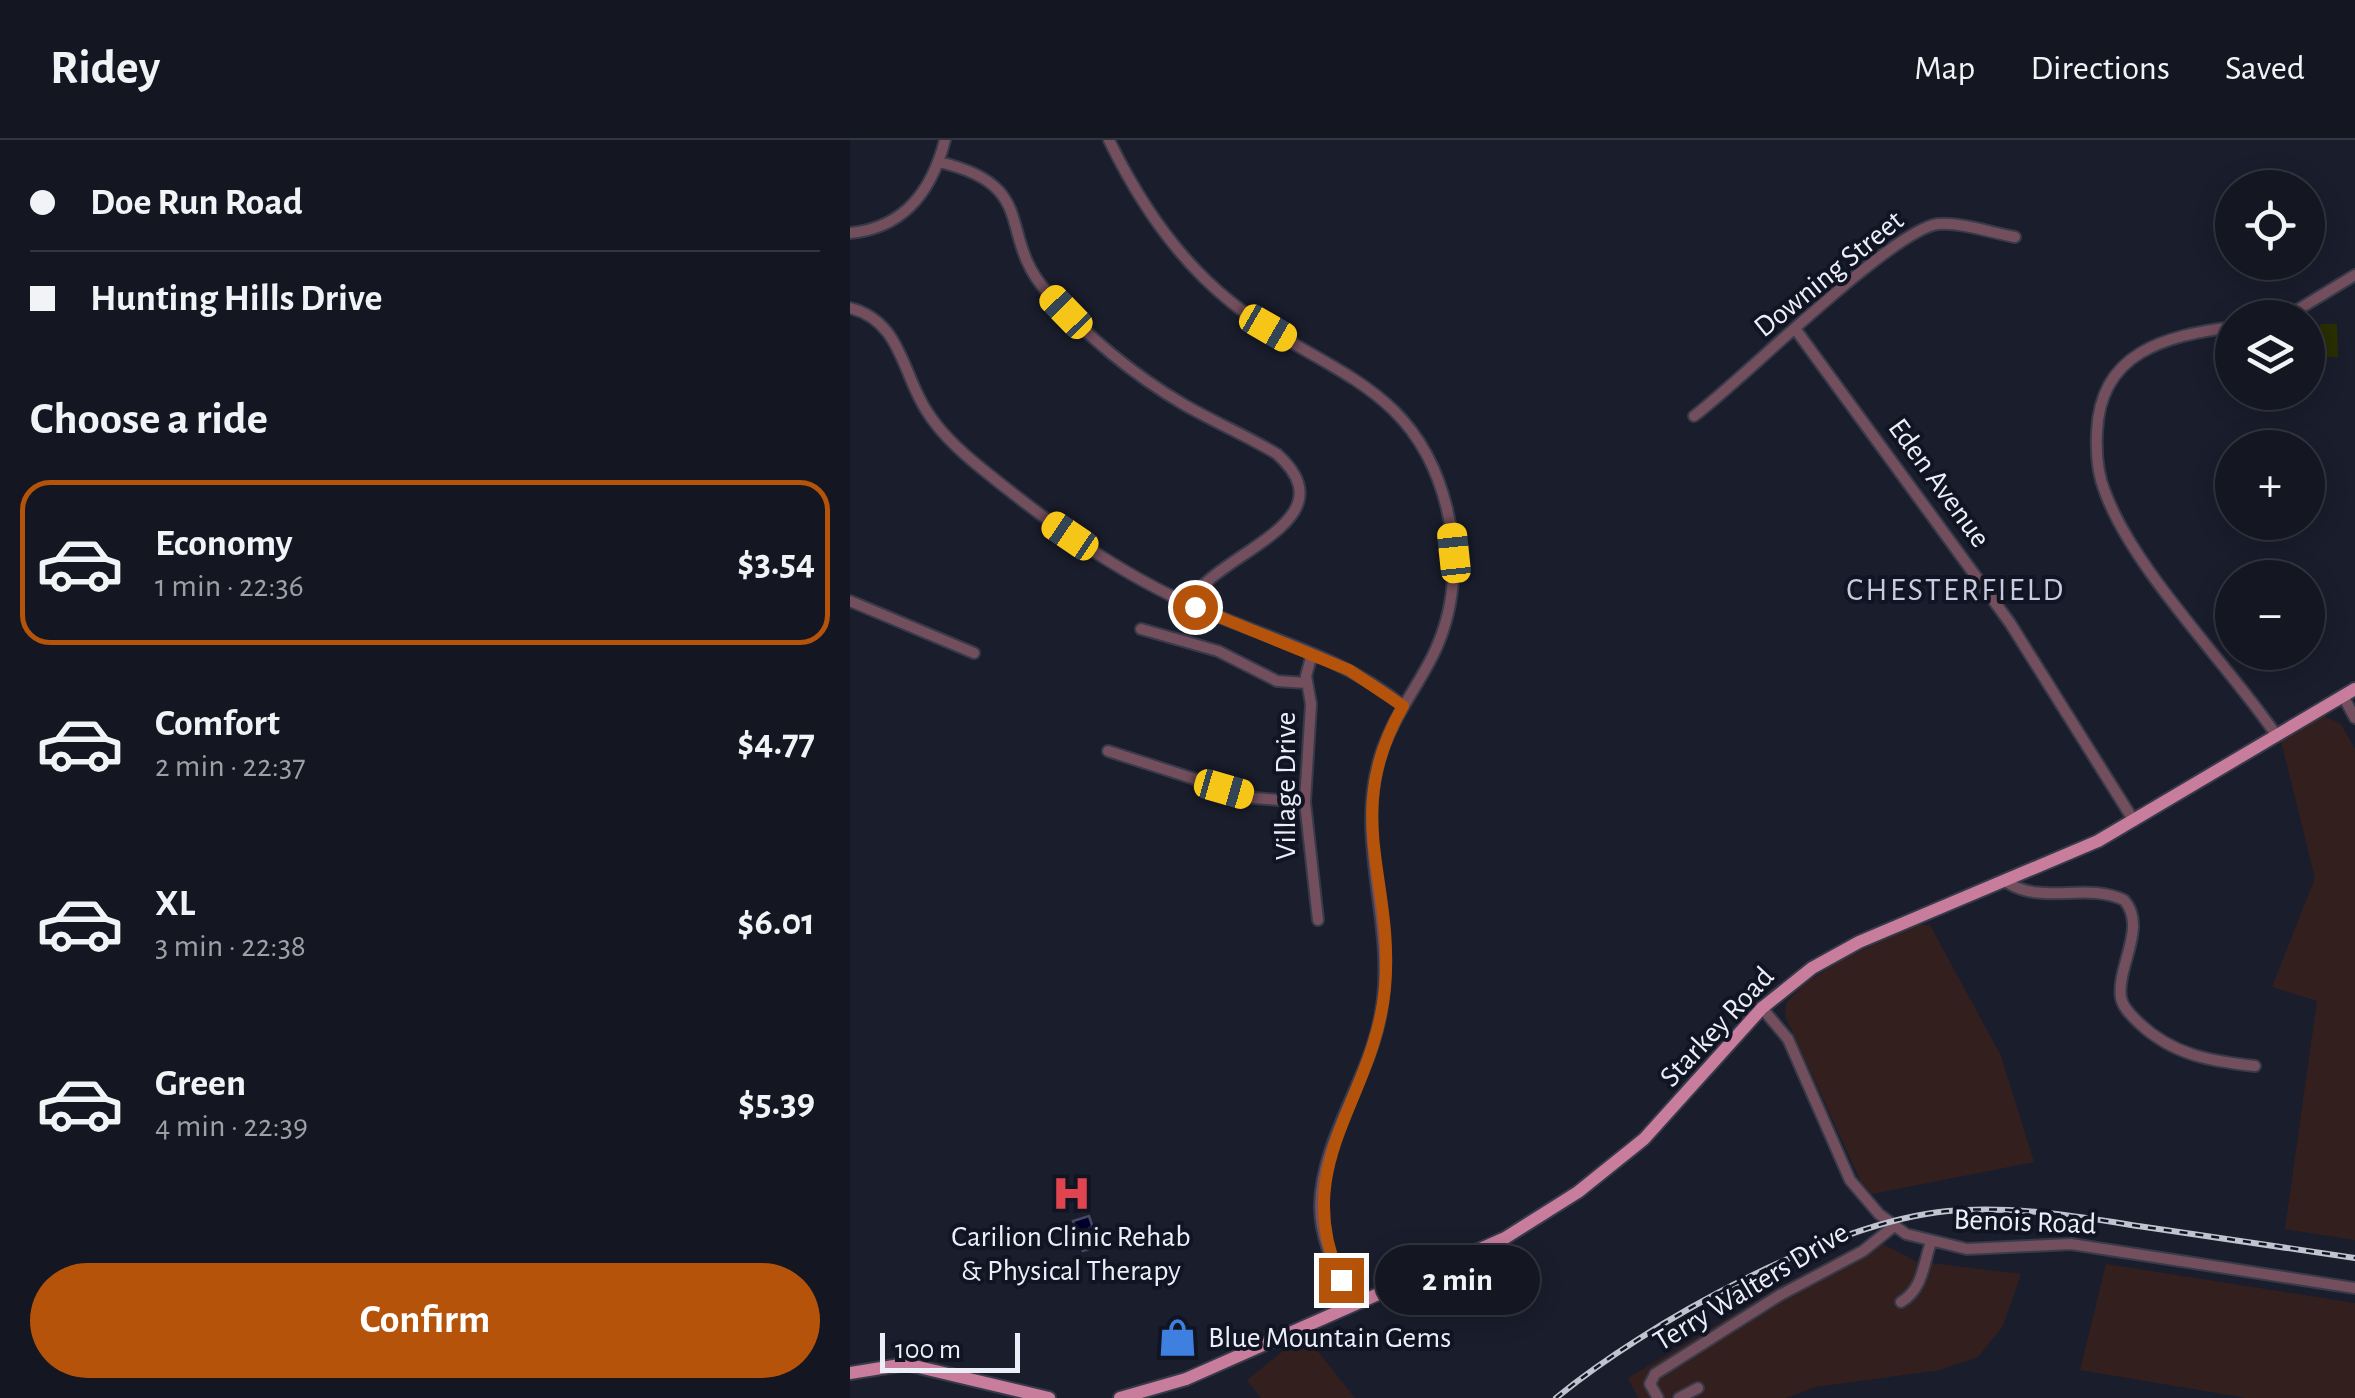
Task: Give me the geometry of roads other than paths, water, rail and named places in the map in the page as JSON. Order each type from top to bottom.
[{"type":"main road","name":"Starkey Road","points":[[1120,1398],[1155,1394],[1476,1253],[1578,1192],[1671,1112],[1762,1008],[1812,968],[1859,942],[2008,883],[2134,820],[2349,693]]},
{"type":"main road","points":[[850,1373],[906,1364],[1048,1398]]},
{"type":"street","points":[[850,234],[880,227],[905,214],[930,184],[945,140]]},
{"type":"street","points":[[1110,140],[1154,220],[1195,270],[1246,314],[1377,393],[1410,428],[1430,462],[1452,531],[1451,598],[1440,638],[1379,759],[1370,810],[1385,942],[1381,1014],[1322,1189],[1324,1237],[1352,1306]]},
{"type":"street","points":[[939,162],[971,171],[998,187],[1012,206],[1036,278],[1091,335],[1157,387],[1277,454],[1292,471],[1300,490],[1294,515],[1277,532],[1202,583],[1190,604]]},
{"type":"street","name":"Downing Street","points":[[1694,416],[1883,256],[1924,228],[1944,224],[2014,237]]},
{"type":"street","points":[[2314,300],[2355,276]]},
{"type":"street","points":[[850,308],[870,315],[888,330],[925,410],[970,459],[1063,531],[1190,604],[1370,681],[1403,706]]},
{"type":"street","name":"Eden Avenue","points":[[1796,330],[2010,623],[2134,820]]},
{"type":"street","points":[[2215,331],[2164,342],[2116,372],[2101,400],[2098,464],[2115,514],[2140,554],[2277,736]]},
{"type":"street","points":[[850,601],[974,654]]},
{"type":"street","points":[[1141,629],[1218,651],[1286,684],[1306,683]]},
{"type":"street","name":"Village Drive","points":[[1312,654],[1306,683],[1312,704],[1305,802],[1318,920]]},
{"type":"street","points":[[2349,693],[2355,718]]},
{"type":"street","points":[[1108,751],[1254,798],[1305,802]]},
{"type":"street","points":[[2008,883],[2026,892],[2098,892],[2124,900],[2134,921],[2121,987],[2126,1010],[2177,1051],[2202,1060],[2254,1066]]},
{"type":"street","name":"Benois Road","points":[[1762,1008],[1788,1039],[1850,1180],[1894,1226],[1931,1242],[1967,1249],[2071,1244],[2355,1288]]},
{"type":"street","name":"Terry Walters Drive","points":[[1658,1398],[1650,1384],[1655,1374],[1780,1295],[1863,1251],[1894,1226]]},
{"type":"street","points":[[1901,1302],[1912,1295],[1919,1283],[1931,1242]]},
{"type":"street","name":"Terry Walters Drive","points":[[1679,1398],[1698,1388]]},
{"type":"water","points":[[1089,1216],[1099,1246],[1083,1251],[1073,1221]]},
{"type":"railway","points":[[1556,1398],[1639,1339],[1742,1280],[1850,1234],[1901,1219],[1948,1211],[2022,1211],[2355,1258]]},
{"type":"place","name":"Carilion Clinic Rehab & Physical Therapy","points":[[1071,1193]]},
{"type":"place","name":"Blue Mountain Gems","points":[[1178,1338]]},
{"type":"district","name":"CHESTERFIELD","points":[[1956,590]]}]
